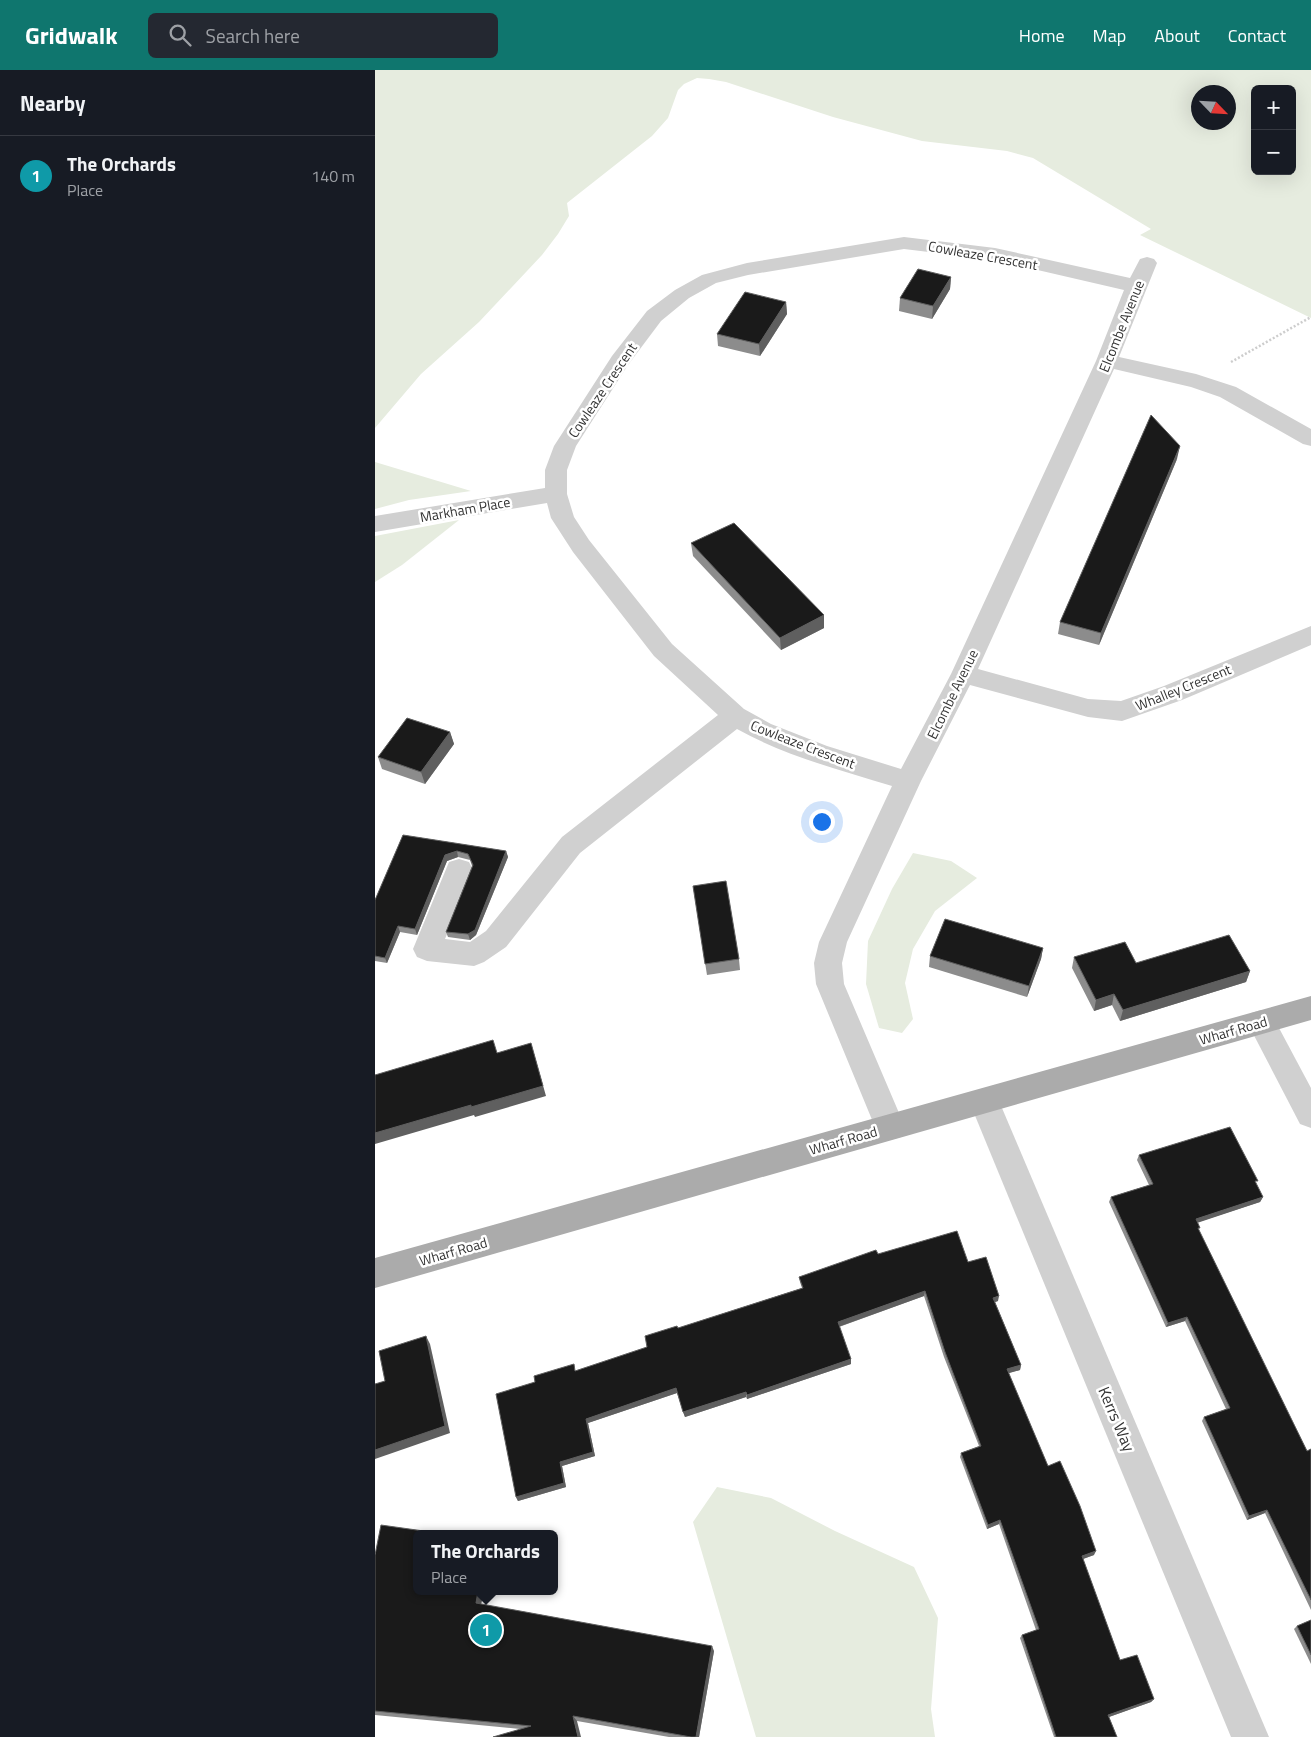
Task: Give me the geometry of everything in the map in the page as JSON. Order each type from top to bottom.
[{"type":"main road","name":"Wharf Road","points":[[375,1274],[1311,1008]]},
{"type":"street","name":"Cowleaze Crescent","points":[[908,781],[819,753],[761,731],[735,716],[663,650],[581,546],[563,518],[556,494],[556,470],[565,446],[620,361],[654,316],[682,294],[709,279],[747,269],[904,243],[995,254],[1136,286]]},
{"type":"street","name":"Elcombe Avenue","points":[[891,1127],[830,984],[828,963],[833,942],[908,781],[963,674],[1107,360],[1147,263]]},
{"type":"street","points":[[1107,360],[1196,381],[1228,392],[1311,439]]},
{"type":"street","name":"Markham Place","points":[[375,524],[556,494]]},
{"type":"street","name":"Whalley Crescent","points":[[963,674],[1088,708],[1122,711],[1173,693],[1311,634]]},
{"type":"street","points":[[459,870],[427,949],[474,954],[496,940],[571,845],[735,716]]},
{"type":"street","points":[[1261,1022],[1311,1115]]},
{"type":"street","name":"Kerrs Way","points":[[984,1101],[1250,1737]]},
{"type":"path","points":[[1196,381],[1311,317]]},
{"type":"shaded area","points":[[375,70],[1311,70],[1311,318],[1140,235],[1151,229],[1033,158],[1007,151],[922,141],[833,117],[726,82],[697,78],[684,84],[678,90],[668,118],[652,136],[567,203],[569,216],[542,255],[479,322],[421,374],[375,428]]},
{"type":"shaded area","points":[[375,462],[471,491],[409,500],[375,509]]},
{"type":"shaded area","points":[[459,520],[402,565],[375,582],[375,536]]},
{"type":"shaded area","points":[[913,853],[951,861],[977,878],[935,911],[913,949],[905,983],[913,1019],[902,1033],[879,1028],[866,984],[868,941],[892,889]]},
{"type":"shaded area","points":[[717,1487],[771,1498],[835,1531],[914,1567],[938,1618],[931,1709],[935,1737],[756,1737],[693,1522]]},
{"type":"building","points":[[918,269],[951,277],[933,306],[900,298]]},
{"type":"building","points":[[745,292],[786,302],[759,344],[717,334]]},
{"type":"building","points":[[1151,415],[1180,446],[1101,633],[1060,622]]},
{"type":"building","points":[[734,523],[824,615],[780,638],[691,543]]},
{"type":"building","points":[[407,718],[450,732],[421,772],[378,757]]},
{"type":"building","points":[[403,835],[506,851],[475,930],[468,934],[446,932],[473,865],[468,854],[457,851],[445,855],[415,929],[398,926],[385,958],[375,956],[375,900]]},
{"type":"building","points":[[726,881],[739,959],[705,964],[693,886]]},
{"type":"building","points":[[945,919],[1043,948],[1029,986],[930,956]]},
{"type":"building","points":[[1229,935],[1250,971],[1123,1010],[1114,994],[1096,1000],[1074,957],[1125,942],[1136,963]]},
{"type":"building","points":[[493,1040],[497,1053],[531,1043],[543,1086],[375,1133],[375,1075]]},
{"type":"building","points":[[1230,1127],[1258,1181],[1255,1181],[1263,1197],[1196,1219],[1200,1228],[1198,1228],[1307,1451],[1311,1449],[1311,1600],[1267,1510],[1249,1516],[1204,1417],[1230,1408],[1187,1317],[1168,1323],[1111,1197],[1153,1184],[1139,1155]]},
{"type":"building","points":[[957,1231],[968,1262],[986,1257],[999,1296],[993,1298],[1021,1365],[1007,1369],[1048,1466],[1060,1461],[1080,1506],[1096,1551],[1082,1556],[1120,1660],[1137,1655],[1154,1699],[1108,1715],[1117,1737],[1056,1737],[1022,1635],[1039,1629],[1000,1520],[988,1525],[961,1453],[981,1446],[945,1352],[925,1291],[838,1322],[851,1359],[747,1395],[746,1392],[683,1412],[676,1388],[586,1419],[593,1452],[560,1462],[564,1483],[516,1497],[496,1394],[535,1382],[534,1376],[574,1364],[575,1371],[647,1347],[645,1336],[677,1326],[678,1328],[803,1288],[799,1277],[876,1250],[878,1254]]},
{"type":"building","points":[[426,1336],[445,1426],[375,1450],[375,1384],[385,1381],[379,1351]]},
{"type":"building","points":[[381,1525],[417,1530],[413,1530],[413,1595],[477,1595],[476,1603],[712,1646],[696,1737],[573,1716],[578,1737],[493,1737],[531,1726],[375,1711],[375,1555]]},
{"type":"building","points":[[1311,1620],[1311,1655],[1297,1626]]},
{"type":"place","name":"The Orchards","points":[[486,1630]]}]
